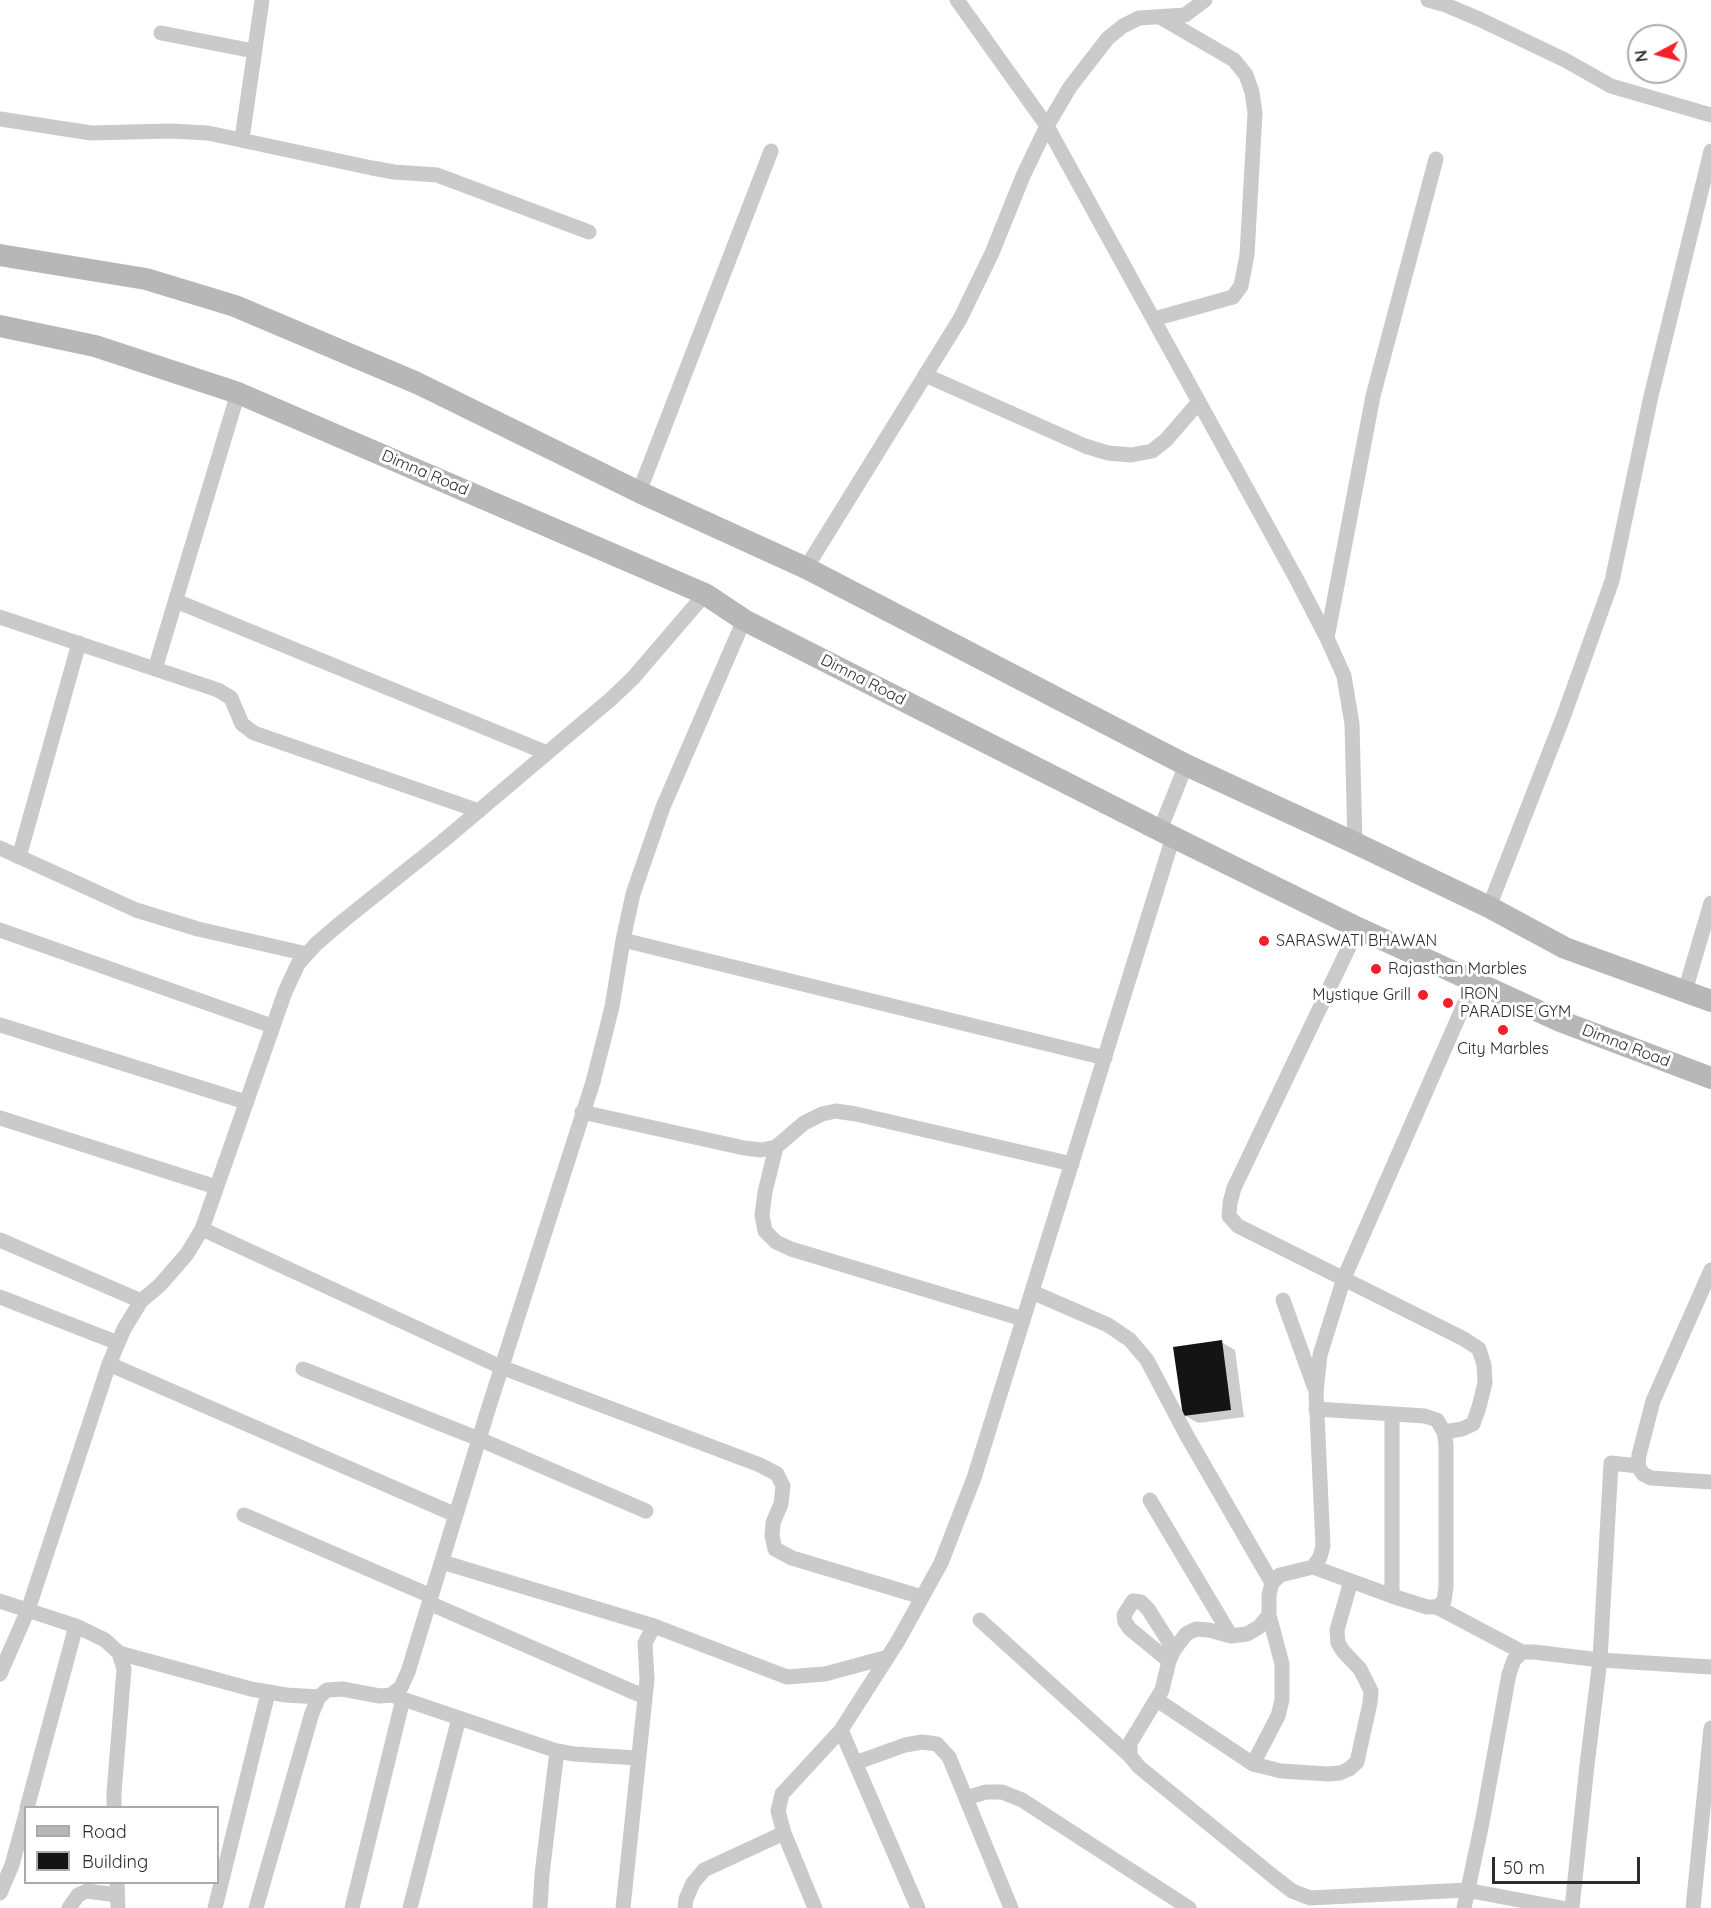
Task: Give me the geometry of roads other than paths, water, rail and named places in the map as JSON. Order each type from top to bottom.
[{"type":"street","points":[[242,140],[262,0]]},
{"type":"street","points":[[957,0],[1047,126],[1327,638],[1344,676],[1352,724],[1355,843]]},
{"type":"street","points":[[806,568],[960,319],[992,253],[1023,176],[1047,126],[1070,87],[1108,38],[1122,26],[1139,18],[1185,15],[1205,0]]},
{"type":"street","points":[[1428,0],[1468,15],[1555,54],[1611,86],[1711,115]]},
{"type":"street","points":[[1154,319],[1233,297],[1241,286],[1247,255],[1254,113],[1252,92],[1246,75],[1234,60],[1160,16]]},
{"type":"street","points":[[161,33],[254,51]]},
{"type":"street","points":[[0,119],[91,133],[170,131],[208,134],[394,172],[437,175],[589,232]]},
{"type":"street","points":[[639,492],[771,151]]},
{"type":"street","points":[[1489,907],[1564,715],[1612,581],[1651,396],[1711,151]]},
{"type":"street","points":[[1327,638],[1373,396],[1436,159]]},
{"type":"street","points":[[0,255],[146,279],[235,306],[417,383],[639,492],[806,568],[1186,765],[1489,907],[1565,948],[1711,1001]]},
{"type":"street","name":"Dimna Road","points":[[0,326],[95,346],[238,393],[705,594],[744,620],[1358,928],[1560,1021],[1711,1078]]},
{"type":"street","points":[[925,375],[1085,446],[1108,453],[1131,455],[1152,451],[1166,440],[1199,402]]},
{"type":"street","points":[[155,669],[238,393]]},
{"type":"street","points":[[0,1674],[28,1610],[109,1364],[124,1329],[141,1301],[160,1285],[187,1254],[202,1229],[272,1026],[298,964],[343,921],[479,811],[633,678],[705,594]]},
{"type":"street","points":[[176,602],[547,753]]},
{"type":"street","points":[[0,617],[218,690],[231,699],[242,724],[254,733],[479,811]]},
{"type":"street","points":[[352,1908],[397,1697],[408,1672],[602,1048],[633,894],[663,807],[744,620]]},
{"type":"street","points":[[20,857],[79,643]]},
{"type":"street","points":[[815,1908],[784,1833],[778,1811],[782,1794],[841,1730],[888,1657],[941,1563],[974,1478],[1105,1058],[1186,765]]},
{"type":"street","points":[[0,848],[136,910],[198,929],[308,954]]},
{"type":"street","points":[[1685,991],[1711,903]]},
{"type":"street","points":[[1358,928],[1234,1188],[1229,1216],[1238,1226],[1464,1339],[1479,1349],[1484,1365],[1485,1383],[1473,1424],[1462,1430],[1444,1432]]},
{"type":"street","points":[[0,930],[272,1026]]},
{"type":"street","points":[[623,940],[1105,1058]]},
{"type":"street","points":[[1313,1567],[1320,1557],[1323,1546],[1316,1408],[1320,1355],[1344,1278],[1474,982]]},
{"type":"street","points":[[0,1025],[246,1102]]},
{"type":"street","points":[[582,1112],[761,1150],[776,1147],[804,1123],[822,1114],[836,1111],[855,1113],[1072,1164]]},
{"type":"street","points":[[0,1118],[216,1186]]},
{"type":"street","points":[[776,1147],[762,1215],[765,1231],[776,1242],[791,1250],[1023,1319]]},
{"type":"street","points":[[202,1229],[501,1367],[760,1465],[777,1474],[783,1486],[781,1504],[772,1529],[776,1549],[792,1558],[922,1597]]},
{"type":"street","points":[[0,1240],[141,1301]]},
{"type":"street","points":[[1711,1270],[1653,1401],[1638,1466],[1642,1474],[1651,1478],[1711,1482]]},
{"type":"street","points":[[1032,1292],[1108,1325],[1130,1340],[1147,1360],[1187,1436],[1272,1583]]},
{"type":"street","points":[[0,1297],[118,1343]]},
{"type":"street","points":[[1283,1300],[1316,1392]]},
{"type":"street","points":[[109,1364],[456,1515]]},
{"type":"street","points":[[303,1369],[479,1439],[646,1511]]},
{"type":"street","points":[[1316,1408],[1425,1416],[1437,1420],[1444,1432],[1446,1444],[1446,1587],[1444,1601],[1437,1607]]},
{"type":"street","points":[[1392,1414],[1392,1596]]},
{"type":"street","points":[[1572,1908],[1600,1660],[1611,1463],[1638,1466]]},
{"type":"street","points":[[1150,1500],[1231,1636]]},
{"type":"street","points":[[244,1515],[645,1697]]},
{"type":"street","points":[[442,1562],[654,1626],[787,1677],[825,1674],[888,1657]]},
{"type":"street","points":[[1253,1764],[1278,1716],[1282,1700],[1282,1664],[1269,1615],[1269,1594],[1272,1583],[1280,1575],[1313,1567],[1392,1596],[1427,1607],[1437,1607],[1522,1652],[1600,1660],[1711,1667]]},
{"type":"street","points":[[1157,1700],[1253,1764],[1281,1771],[1340,1773],[1357,1762],[1371,1691],[1360,1669],[1338,1643],[1337,1630],[1351,1581]]},
{"type":"street","points":[[0,1601],[76,1626],[105,1640],[119,1653],[268,1693],[319,1697]]},
{"type":"street","points":[[1130,1756],[1130,1743],[1157,1700],[1172,1655],[1186,1634],[1196,1629],[1231,1636],[1247,1634],[1259,1627],[1269,1615]]},
{"type":"street","points":[[980,1620],[1130,1756],[1139,1767],[1292,1891],[1310,1898],[1466,1890],[1562,1908]]},
{"type":"street","points":[[28,1806],[76,1626]]},
{"type":"street","points":[[623,1908],[647,1679],[645,1643],[654,1626]]},
{"type":"street","points":[[1464,1908],[1509,1674],[1514,1659],[1522,1652]]},
{"type":"street","points":[[114,1806],[124,1669],[119,1653]]},
{"type":"street","points":[[256,1908],[312,1713],[319,1697],[327,1690],[342,1689],[397,1697],[574,1754],[637,1758]]},
{"type":"street","points":[[215,1908],[268,1693]]},
{"type":"street","points":[[410,1908],[459,1718]]},
{"type":"street","points":[[1693,1908],[1711,1728]]},
{"type":"street","points":[[841,1730],[918,1908]]},
{"type":"street","points":[[855,1763],[905,1745],[922,1742],[937,1744],[949,1757],[1011,1908]]},
{"type":"street","points":[[540,1908],[557,1750]]},
{"type":"street","points":[[966,1798],[986,1792],[1002,1792],[1022,1800],[1189,1908]]},
{"type":"street","points":[[0,1893],[12,1865],[24,1821]]},
{"type":"street","points":[[685,1908],[693,1883],[704,1870],[784,1833]]},
{"type":"street","points":[[69,1908],[78,1895],[87,1891],[117,1895]]},
{"type":"place","name":"SARASWATI BHAWAN","points":[[1264,941]]},
{"type":"place","name":"Rajasthan Marbles","points":[[1376,969]]},
{"type":"place","name":"Mystique Grill","points":[[1423,995]]},
{"type":"place","name":"IRON PARADISE GYM","points":[[1448,1003]]},
{"type":"place","name":"City Marbles","points":[[1503,1030]]}]
